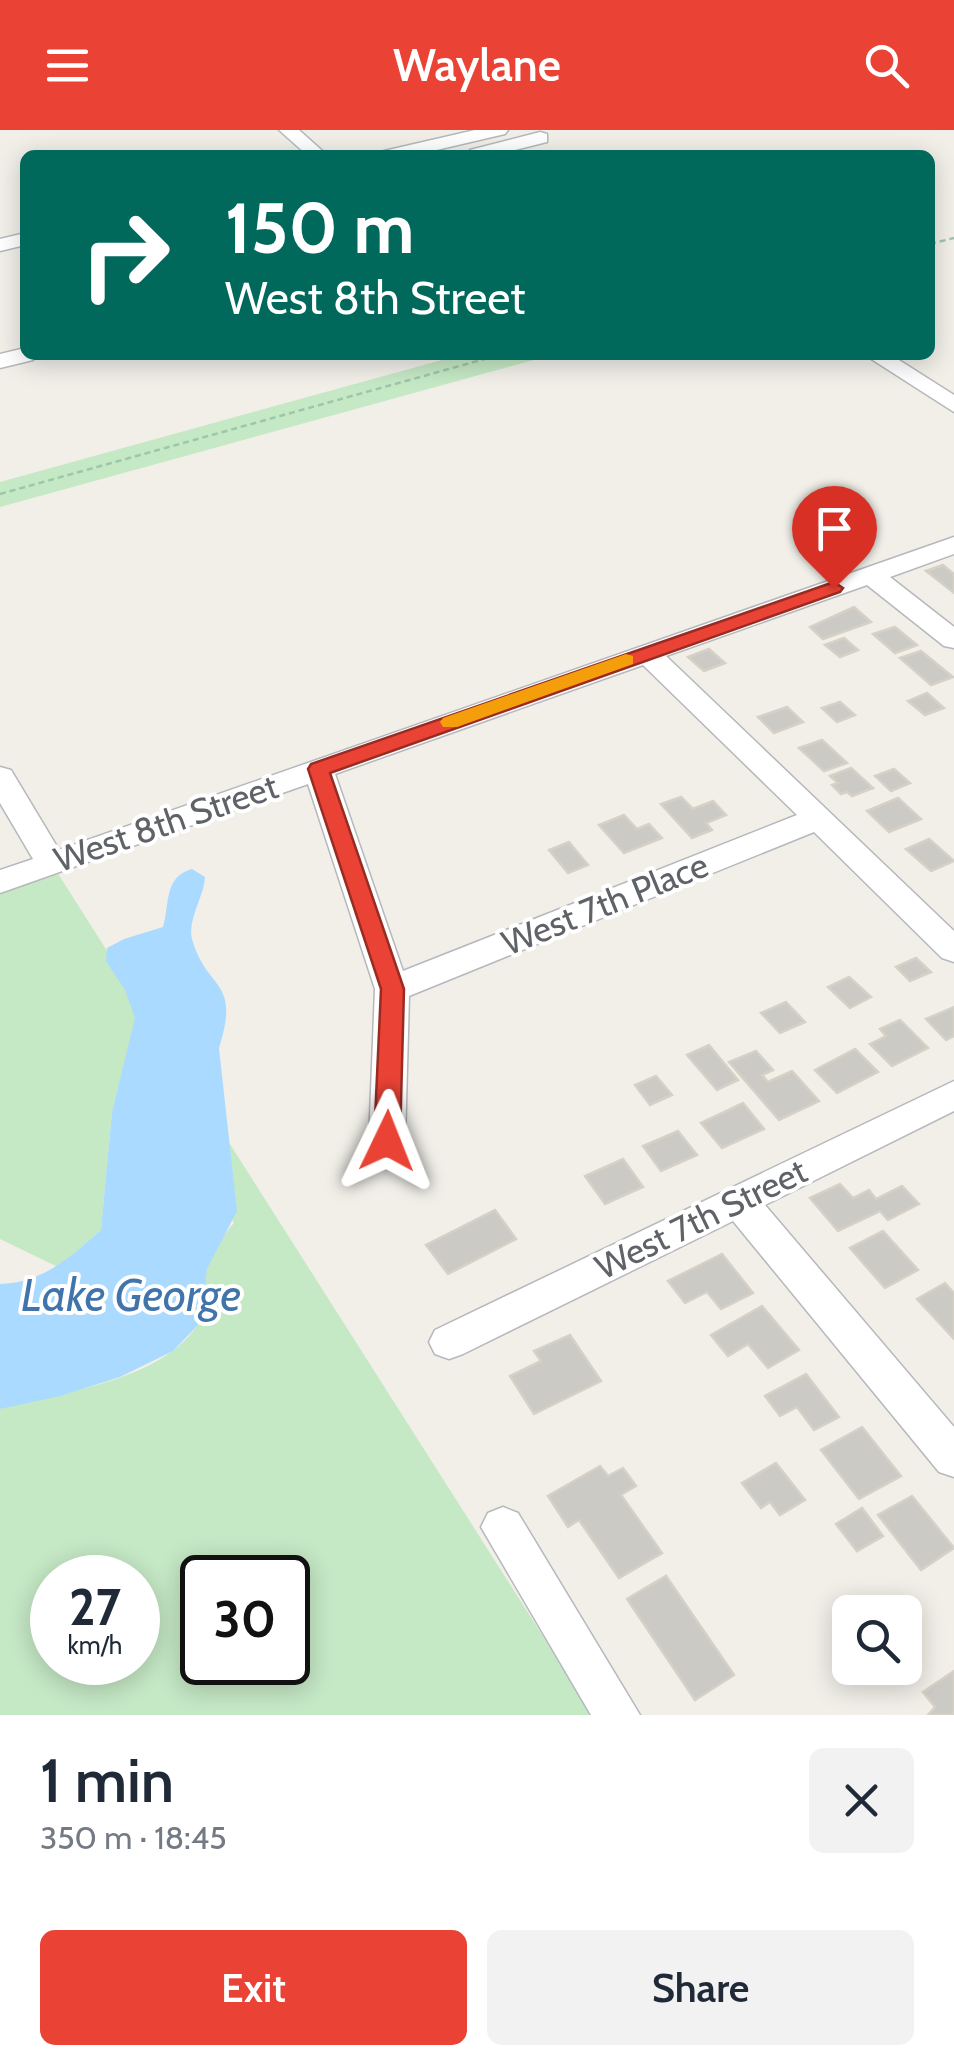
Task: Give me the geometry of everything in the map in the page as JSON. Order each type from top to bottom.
[{"type":"street","points":[[288,130],[312,150]]},
{"type":"street","points":[[413,150],[499,130]]},
{"type":"street","points":[[492,150],[540,138]]},
{"type":"street","points":[[884,360],[954,405]]},
{"type":"street","name":"West 8th Street","points":[[0,882],[954,545]]},
{"type":"street","points":[[871,575],[954,640]]},
{"type":"street","points":[[647,652],[954,950]]},
{"type":"street","points":[[318,769],[392,989],[387,1141]]},
{"type":"street","points":[[0,777],[52,864]]},
{"type":"street","name":"West 7th Place","points":[[392,989],[818,819]]},
{"type":"street","name":"West 7th Street","points":[[449,1342],[954,1095]]},
{"type":"street","points":[[739,1201],[954,1458]]},
{"type":"street","points":[[503,1527],[617,1715]]},
{"type":"path","points":[[0,494],[481,360]]},
{"type":"green space","points":[[442,360],[534,360],[0,507],[0,482]]},
{"type":"green space","points":[[55,869],[593,1715],[0,1715],[0,1409],[113,1380],[167,1355],[188,1337],[204,1314],[207,1269],[218,1244],[234,1223],[130,1041],[112,1112],[101,1230],[58,1267],[0,1239],[0,889]]},
{"type":"water","name":"Lake George","points":[[192,869],[205,877],[192,924],[192,939],[224,997],[226,1009],[219,1048],[237,1211],[207,1269],[205,1286],[209,1298],[198,1325],[173,1351],[120,1377],[0,1409],[0,1284],[43,1274],[101,1230],[112,1112],[135,1018],[125,990],[106,961],[107,948],[163,927],[172,884]]},
{"type":"building","points":[[943,565],[954,574],[954,593],[926,571]]},
{"type":"building","points":[[854,607],[871,622],[823,639],[810,627]]},
{"type":"building","points":[[895,627],[917,645],[895,653],[873,634]]},
{"type":"building","points":[[844,638],[858,650],[840,657],[825,645]]},
{"type":"building","points":[[709,649],[725,663],[704,671],[688,657]]},
{"type":"building","points":[[921,651],[953,677],[931,685],[900,658]]},
{"type":"building","points":[[927,693],[944,708],[925,715],[908,701]]},
{"type":"building","points":[[840,702],[855,715],[837,722],[822,708]]},
{"type":"building","points":[[787,707],[803,722],[774,733],[758,717]]},
{"type":"building","points":[[822,740],[847,763],[824,771],[799,748]]},
{"type":"building","points":[[851,768],[873,788],[852,796],[847,792],[841,794],[832,785],[838,783],[830,776]]},
{"type":"building","points":[[894,769],[910,783],[891,791],[875,776]]},
{"type":"building","points":[[681,797],[693,809],[713,801],[726,815],[706,823],[712,830],[692,838],[661,804]]},
{"type":"building","points":[[898,798],[921,819],[889,832],[867,811]]},
{"type":"building","points":[[624,815],[637,829],[649,824],[662,838],[624,853],[599,825]]},
{"type":"building","points":[[929,839],[954,861],[931,871],[906,849]]},
{"type":"building","points":[[569,842],[588,865],[568,873],[549,850]]},
{"type":"building","points":[[916,958],[931,972],[910,981],[896,967]]},
{"type":"building","points":[[849,977],[871,997],[850,1008],[828,987]]},
{"type":"building","points":[[786,1002],[805,1022],[780,1033],[761,1013]]},
{"type":"building","points":[[954,1007],[954,1036],[946,1040],[926,1019]]},
{"type":"building","points":[[900,1020],[928,1048],[892,1066],[870,1044],[886,1036],[880,1029]]},
{"type":"building","points":[[709,1045],[738,1080],[717,1090],[687,1055]]},
{"type":"building","points":[[855,1049],[878,1072],[837,1093],[815,1070]]},
{"type":"building","points":[[756,1051],[773,1070],[762,1075],[768,1082],[792,1071],[819,1101],[779,1120],[729,1062]]},
{"type":"building","points":[[656,1076],[672,1095],[650,1105],[635,1085]]},
{"type":"building","points":[[743,1103],[764,1129],[722,1148],[701,1123]]},
{"type":"building","points":[[678,1131],[697,1155],[661,1171],[643,1146]]},
{"type":"building","points":[[623,1159],[643,1187],[605,1204],[585,1176]]},
{"type":"building","points":[[840,1184],[853,1198],[869,1190],[876,1199],[902,1186],[919,1204],[888,1220],[880,1211],[838,1231],[810,1198]]},
{"type":"building","points":[[495,1210],[516,1239],[448,1274],[426,1245]]},
{"type":"building","points":[[883,1231],[918,1270],[885,1288],[850,1248]]},
{"type":"building","points":[[722,1254],[753,1293],[721,1309],[707,1292],[685,1303],[668,1281]]},
{"type":"building","points":[[945,1283],[954,1293],[954,1339],[917,1299]]},
{"type":"building","points":[[762,1306],[799,1350],[768,1368],[748,1344],[728,1356],[711,1335]]},
{"type":"building","points":[[570,1335],[601,1381],[534,1414],[510,1376],[541,1361],[534,1351]]},
{"type":"building","points":[[806,1374],[839,1417],[814,1430],[797,1407],[780,1416],[765,1396]]},
{"type":"building","points":[[862,1427],[901,1476],[859,1499],[821,1450]]},
{"type":"building","points":[[776,1463],[805,1500],[780,1515],[770,1502],[761,1508],[742,1483]]},
{"type":"building","points":[[600,1466],[608,1476],[623,1468],[636,1486],[621,1495],[662,1553],[619,1578],[579,1520],[568,1527],[548,1496]]},
{"type":"building","points":[[912,1496],[954,1548],[921,1570],[878,1515]]},
{"type":"building","points":[[862,1508],[883,1536],[857,1551],[836,1524]]},
{"type":"building","points":[[666,1576],[734,1675],[695,1700],[627,1599]]},
{"type":"building","points":[[954,1671],[954,1715],[928,1715],[935,1707],[923,1692]]},
{"type":"slow traffic","points":[[450,722],[626,660]]},
{"type":"route","points":[[387,1141],[392,989],[318,769],[834,588]]}]
